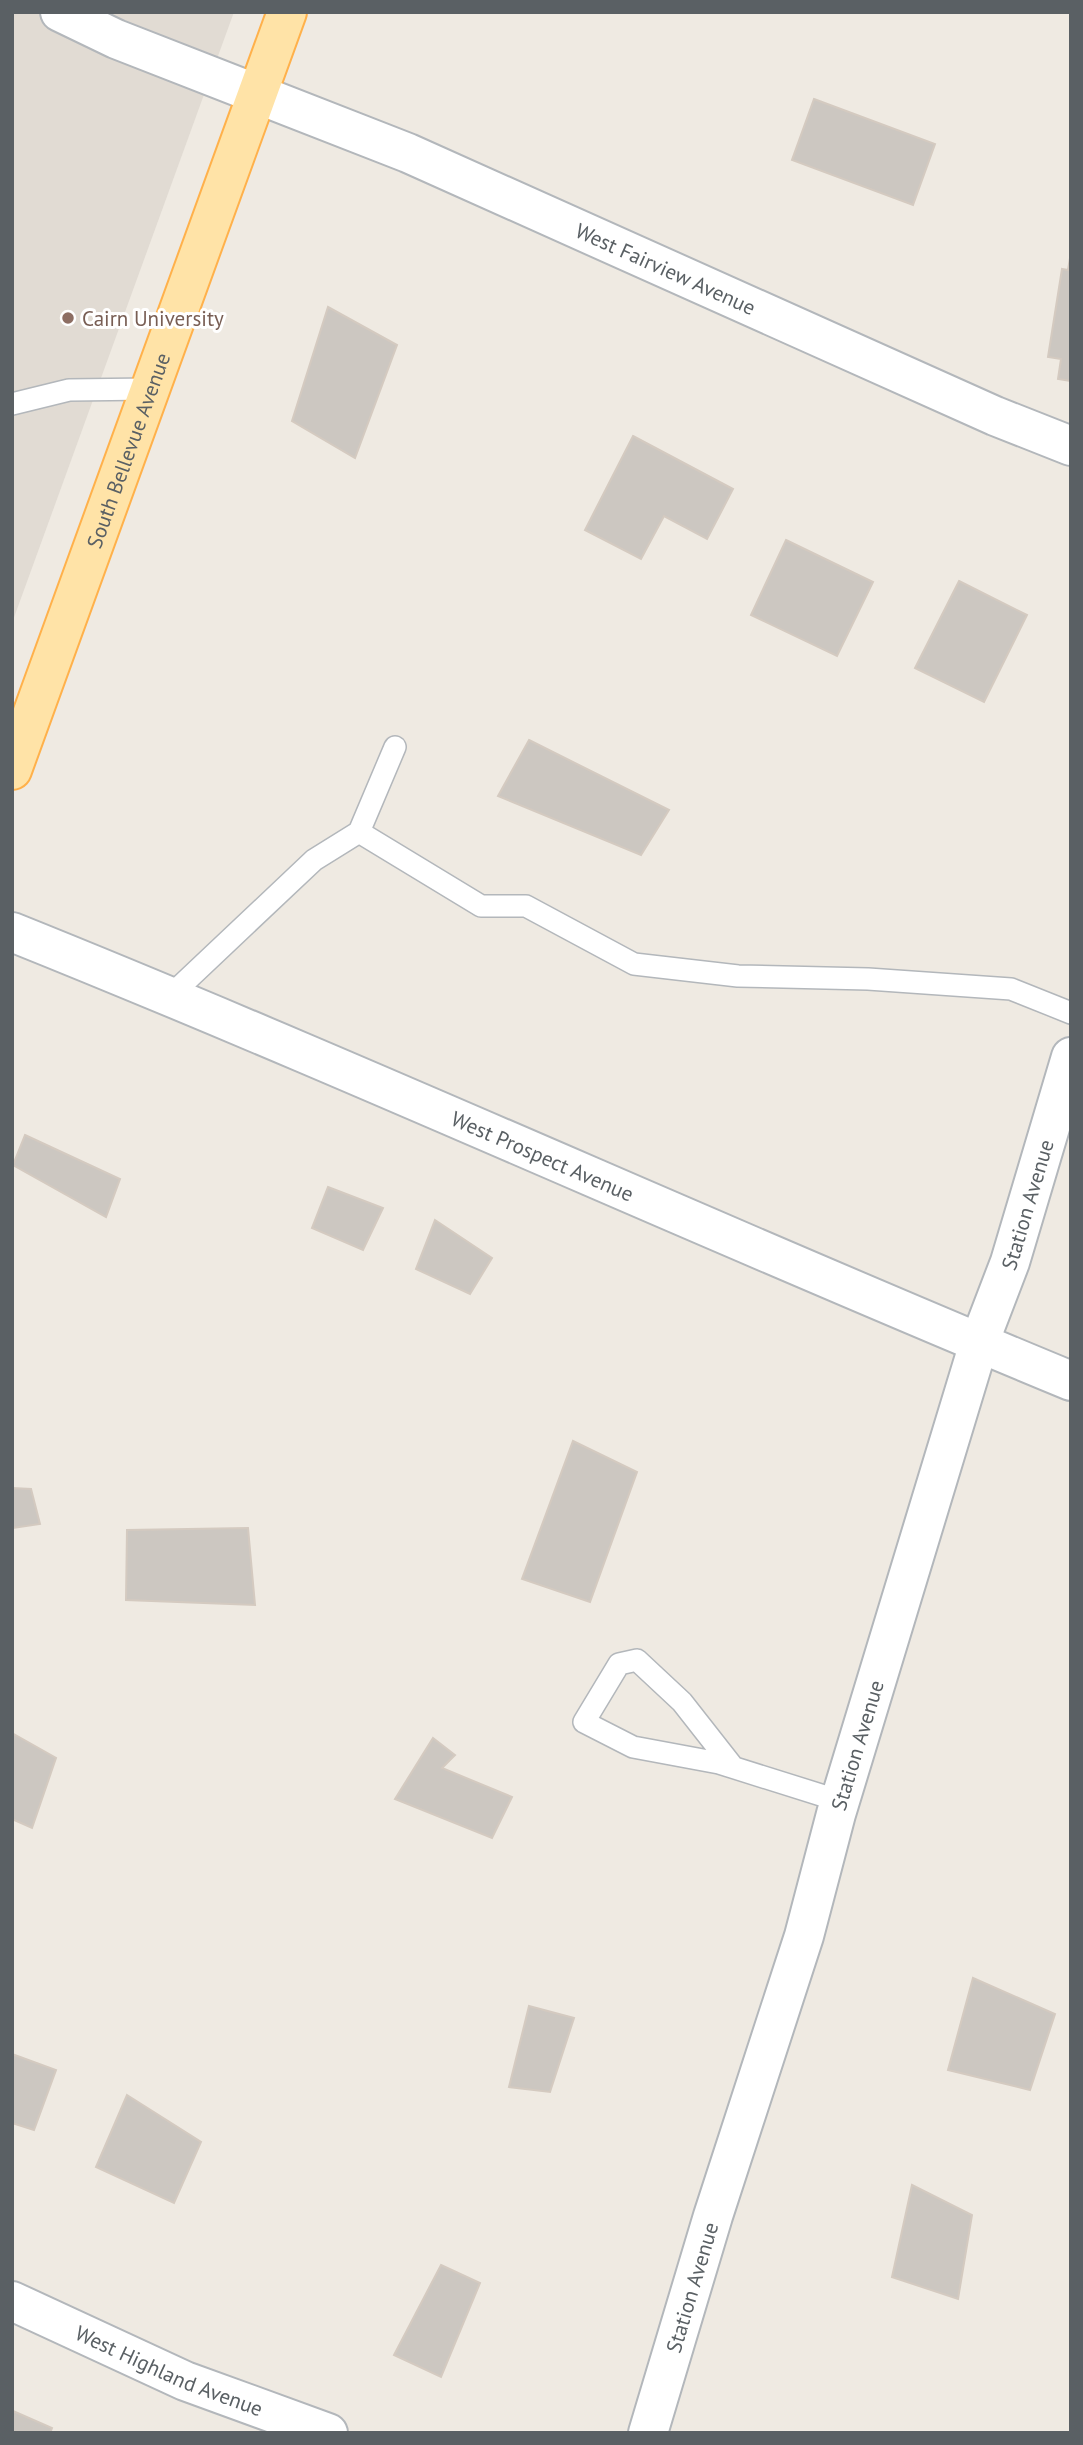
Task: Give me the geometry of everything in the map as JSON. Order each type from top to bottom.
[{"type":"main road","name":"South Bellevue Avenue","points":[[12,770],[287,12]]},
{"type":"street","name":"West Fairview Avenue","points":[[60,12],[116,39],[408,153],[995,416],[1071,446]]},
{"type":"street","name":"West Prospect Avenue","points":[[12,932],[170,996],[1071,1381]]},
{"type":"street","name":"Station Avenue","points":[[648,2433],[713,2216],[804,1936],[840,1801],[979,1343],[1010,1262],[1071,1057]]},
{"type":"street","name":"West Highland Avenue","points":[[12,2301],[184,2381],[328,2433]]},
{"type":"lane","points":[[12,404],[69,390],[151,389]]},
{"type":"lane","points":[[170,996],[314,860],[359,832],[395,747]]},
{"type":"lane","points":[[359,832],[481,906],[526,906],[634,964],[738,976],[868,979],[1011,989],[1071,1013]]},
{"type":"lane","points":[[733,1767],[682,1702],[637,1660],[620,1664],[584,1722],[633,1746],[733,1767],[840,1801]]},
{"type":"shaded area","name":"Cairn University","points":[[12,12],[234,12],[12,623]]},
{"type":"building","points":[[814,99],[935,144],[913,205],[792,160]]},
{"type":"building","points":[[1071,252],[1071,381],[1058,379],[1061,359],[1048,357],[1062,269],[1068,270]]},
{"type":"building","points":[[328,307],[397,345],[355,458],[292,421]]},
{"type":"building","points":[[633,436],[733,489],[707,539],[664,516],[641,559],[585,530]]},
{"type":"building","points":[[786,540],[873,582],[837,656],[751,615]]},
{"type":"building","points":[[959,581],[1027,615],[984,702],[915,668]]},
{"type":"building","points":[[529,740],[669,810],[641,855],[498,796]]},
{"type":"building","points":[[25,1135],[120,1179],[106,1217],[13,1165]]},
{"type":"building","points":[[328,1187],[383,1208],[363,1250],[312,1228]]},
{"type":"building","points":[[435,1220],[492,1258],[470,1294],[416,1269]]},
{"type":"building","points":[[573,1441],[637,1472],[590,1602],[522,1579]]},
{"type":"building","points":[[12,1488],[31,1489],[40,1524],[12,1528]]},
{"type":"building","points":[[248,1528],[255,1605],[126,1600],[127,1530]]},
{"type":"building","points":[[12,1733],[56,1758],[32,1828],[12,1819]]},
{"type":"building","points":[[433,1738],[455,1755],[442,1768],[512,1797],[492,1838],[395,1799]]},
{"type":"building","points":[[973,1978],[1055,2014],[1030,2090],[948,2070]]},
{"type":"building","points":[[529,2006],[574,2018],[550,2092],[509,2087]]},
{"type":"building","points":[[12,2054],[56,2070],[34,2130],[12,2123]]},
{"type":"building","points":[[127,2095],[201,2142],[174,2203],[96,2167]]},
{"type":"building","points":[[912,2185],[972,2215],[958,2299],[892,2277]]},
{"type":"building","points":[[441,2265],[480,2283],[441,2377],[394,2355]]},
{"type":"building","points":[[13,2411],[52,2428],[50,2433],[12,2433]]},
{"type":"place","name":"Cairn University","points":[[68,318]]}]
